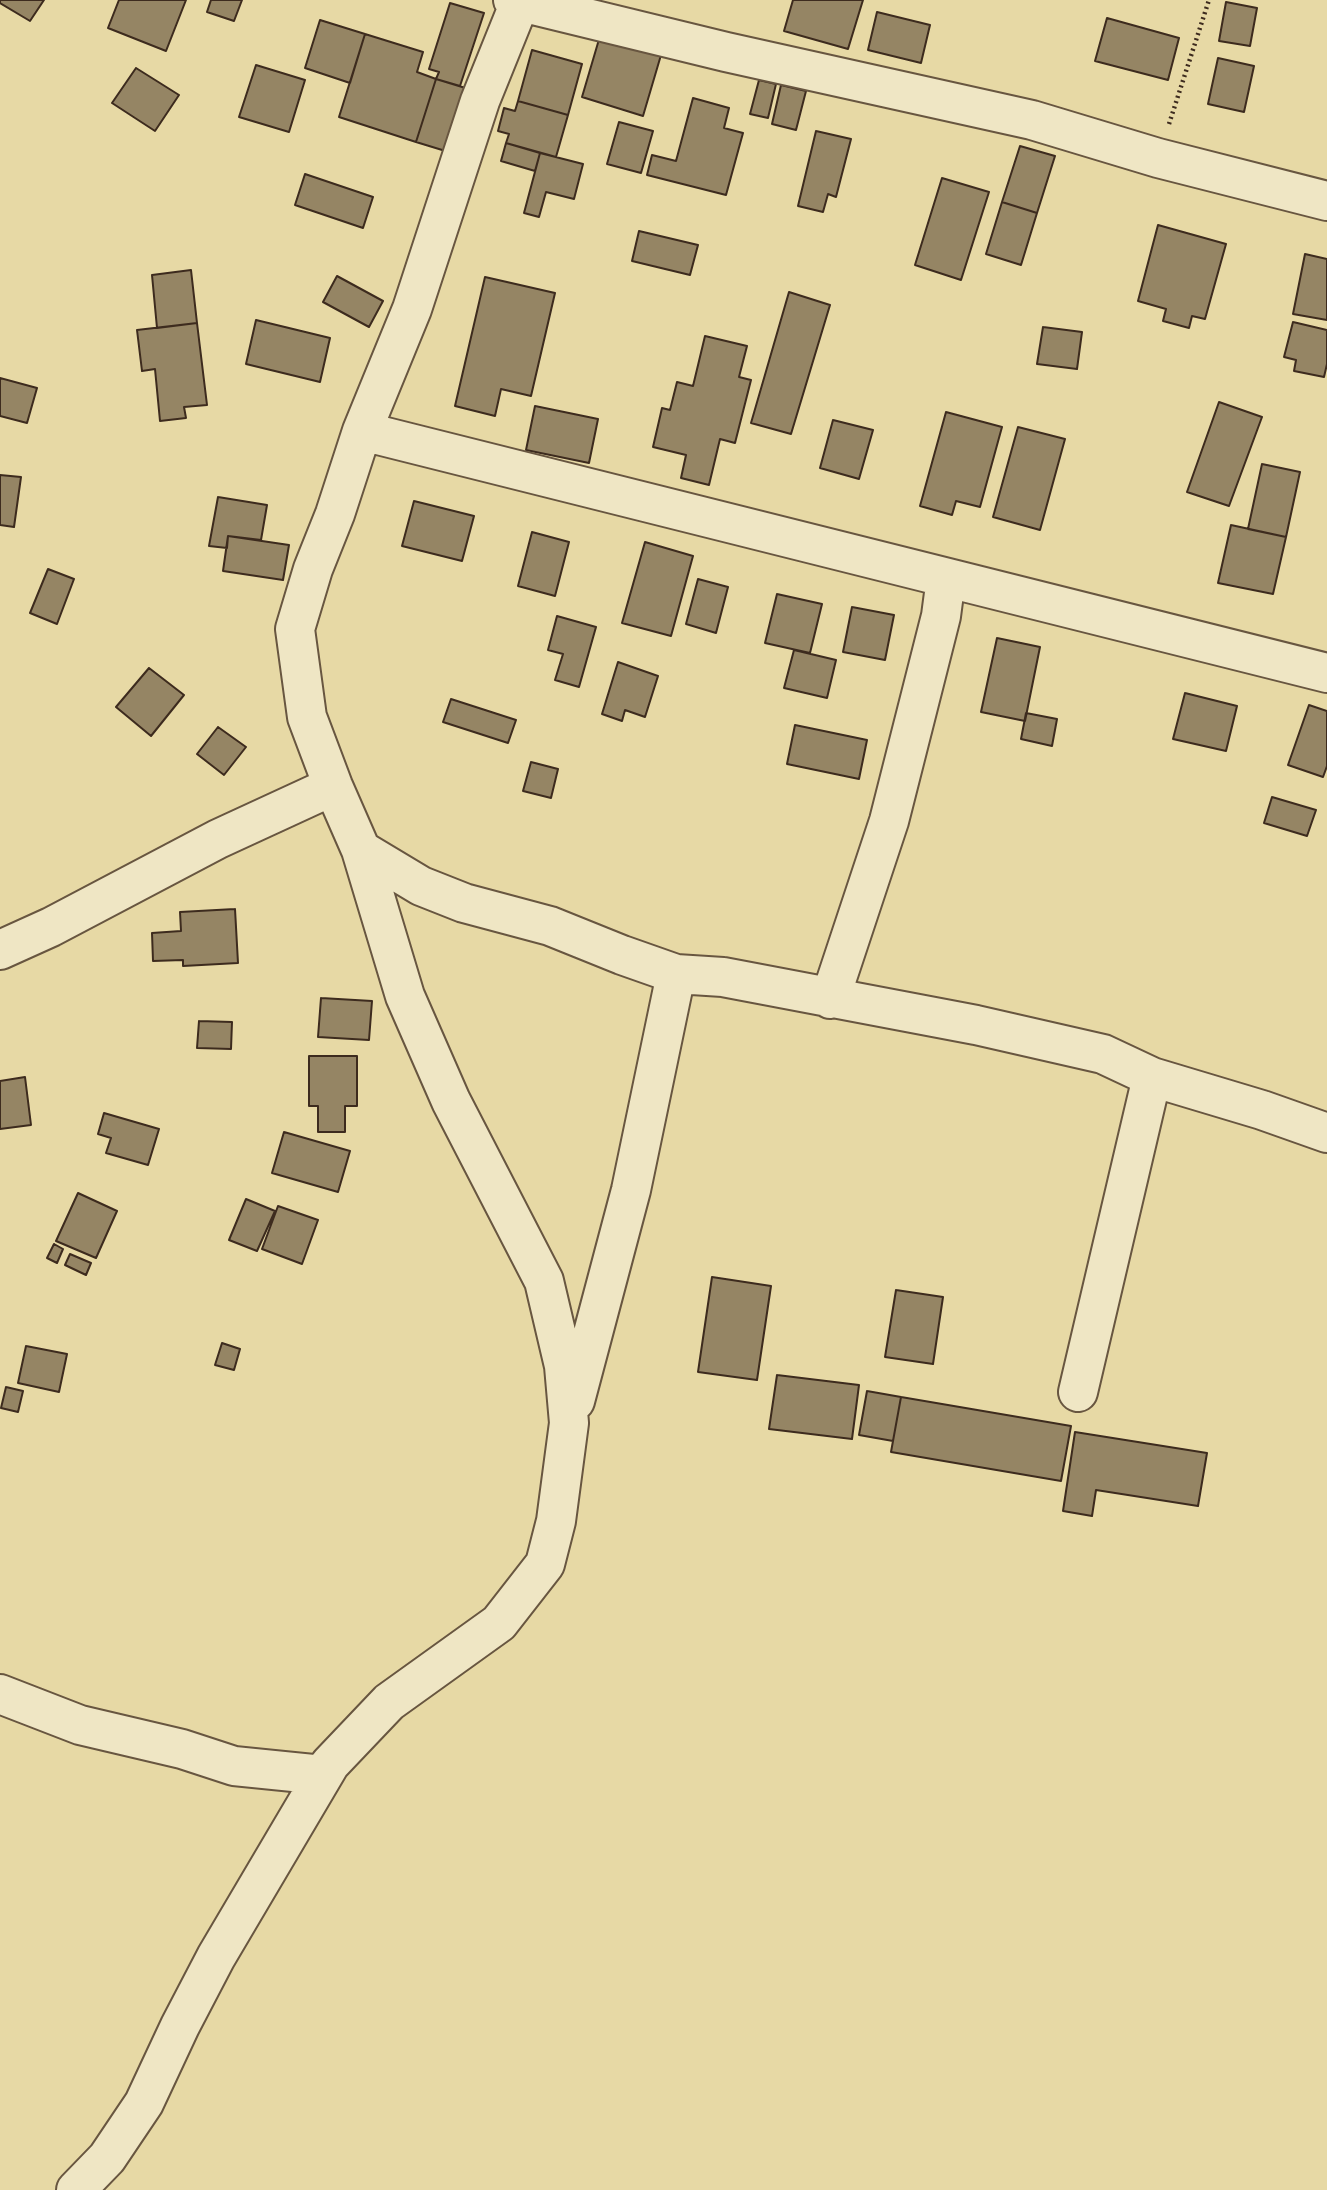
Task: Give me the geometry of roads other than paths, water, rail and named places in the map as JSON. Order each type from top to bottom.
[{"type":"street","points":[[569,1423],[564,1366],[544,1281],[451,1101],[405,996],[361,850],[307,717],[295,629],[313,569],[335,514],[362,431],[412,309],[480,101],[517,1],[726,52],[1032,120],[1158,158],[1327,201]]},
{"type":"street","points":[[362,431],[1327,673]]},
{"type":"street","points":[[830,999],[889,821],[941,616],[946,578]]},
{"type":"street","points":[[0,950],[51,927],[218,839],[333,786]]},
{"type":"street","points":[[361,850],[421,886],[464,903],[550,926],[622,956],[676,974],[723,977],[976,1025],[1103,1054],[1152,1077],[1327,1133]]},
{"type":"street","points":[[76,2190],[107,2158],[144,2104],[216,1957],[330,1763],[389,1702],[499,1623],[545,1564],[556,1521],[569,1423],[631,1190],[676,974]]},
{"type":"street","points":[[1077,1392],[1152,1077]]},
{"type":"street","points":[[0,1694],[79,1725],[182,1749],[233,1766],[323,1775]]}]
